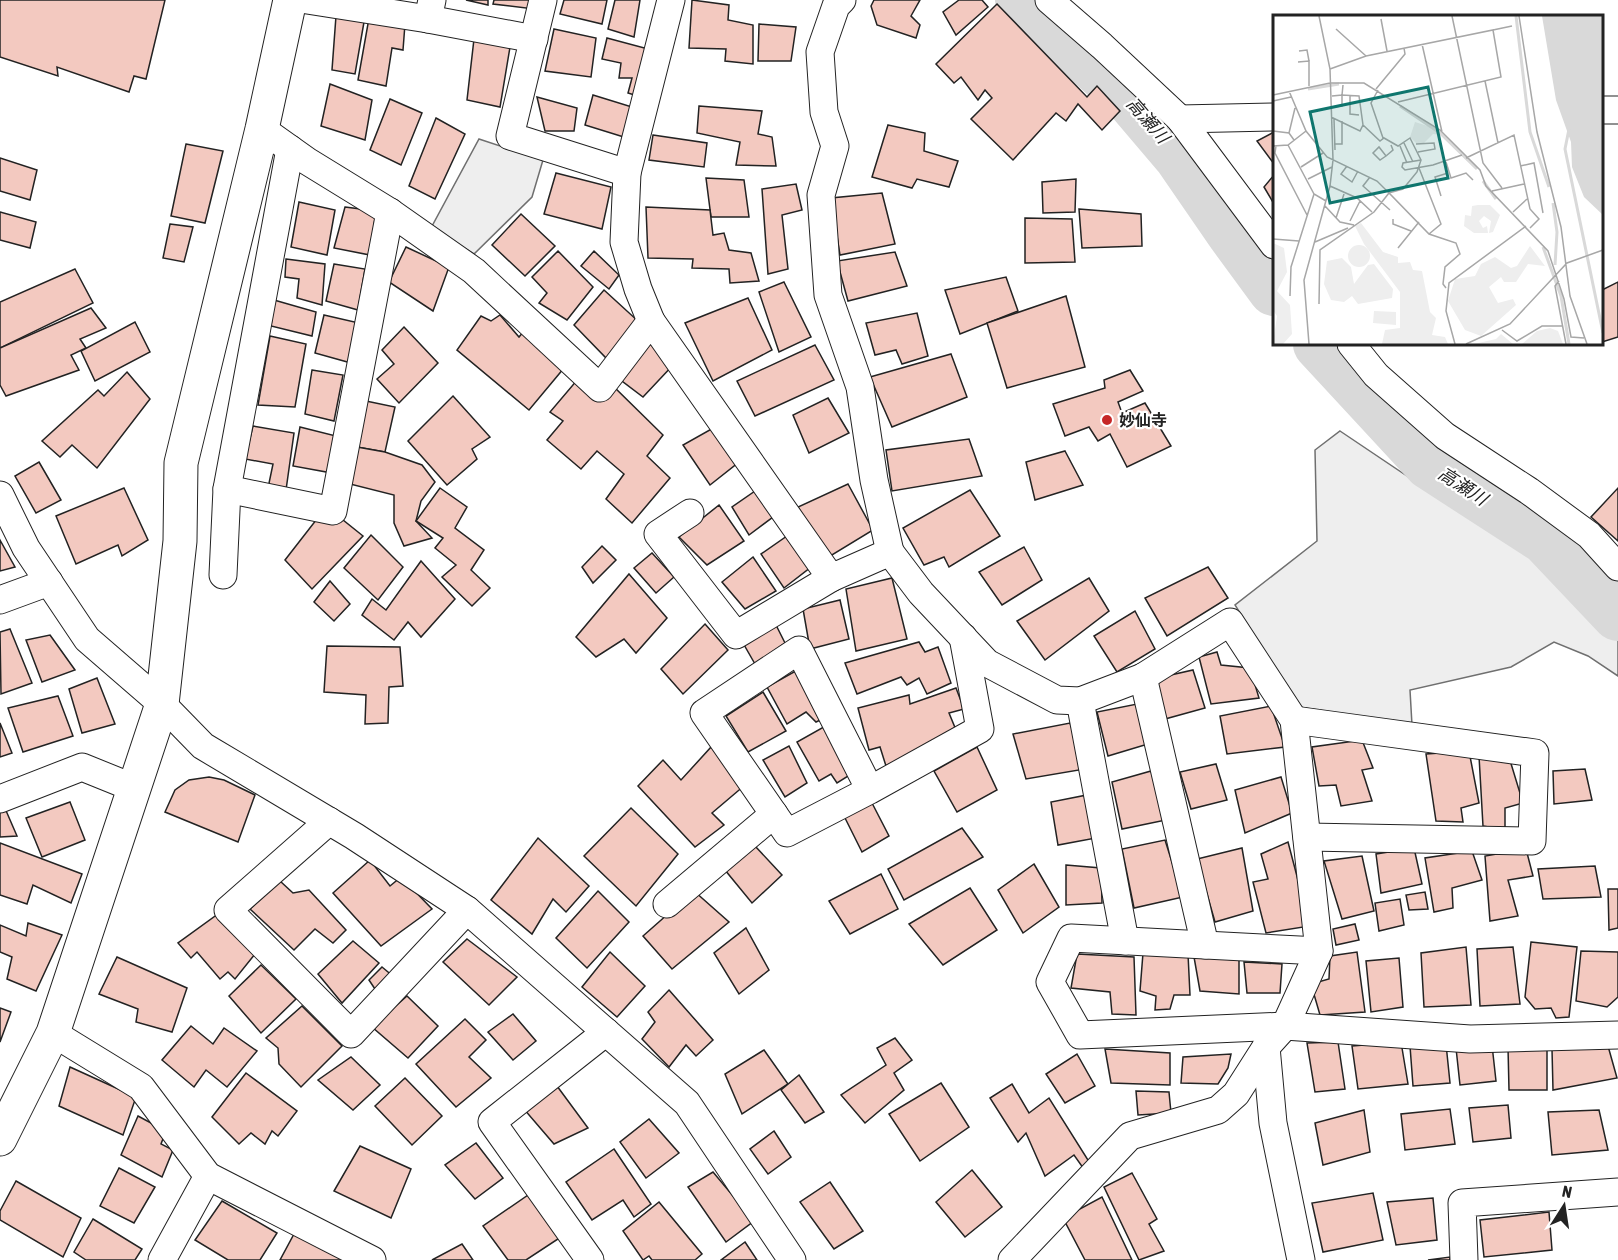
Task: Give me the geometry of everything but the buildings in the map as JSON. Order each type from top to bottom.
[{"type":"street","points":[[0,1139],[53,1033],[162,704],[180,541],[181,463],[262,129],[290,0]]},
{"type":"street","points":[[307,0],[430,10],[534,39]]},
{"type":"street","points":[[543,0],[510,136],[627,173]]},
{"type":"street","points":[[671,0],[627,173],[624,242],[638,289],[651,321],[831,578]]},
{"type":"street","points":[[842,0],[836,6],[820,52],[824,112],[835,146],[821,195],[828,295],[860,387],[874,480],[890,552],[921,593],[987,663],[1058,700],[1080,701],[1143,677],[1230,622],[1294,720],[1320,951],[1285,1026],[1266,1047],[1236,1094],[1218,1110],[1130,1136],[1012,1260]]},
{"type":"street","points":[[1049,0],[1180,119],[1273,242]]},
{"type":"street","points":[[1180,119],[1273,117]]},
{"type":"street","points":[[262,129],[307,161],[390,212],[474,271],[600,388],[651,321]]},
{"type":"street","points":[[223,575],[227,489],[290,149]]},
{"type":"street","points":[[227,489],[333,510],[390,212]]},
{"type":"street","points":[[1352,345],[1376,375],[1445,436],[1529,491],[1589,535],[1618,567]]},
{"type":"street","points":[[0,495],[26,548],[87,639],[162,704],[203,746],[329,821],[467,910],[687,1103],[792,1260]]},
{"type":"street","points":[[690,513],[658,534],[736,635],[831,578],[890,552]]},
{"type":"street","points":[[0,600],[49,582]]},
{"type":"street","points":[[870,789],[799,650],[704,713],[787,833],[870,789],[980,729],[963,637]]},
{"type":"street","points":[[1143,677],[1205,945]]},
{"type":"street","points":[[1080,701],[1125,941]]},
{"type":"street","points":[[1294,720],[1535,753],[1532,841],[1307,837]]},
{"type":"street","points":[[0,799],[82,767],[134,789]]},
{"type":"street","points":[[667,904],[774,814]]},
{"type":"street","points":[[329,821],[228,910],[351,1034],[467,910]]},
{"type":"street","points":[[1320,951],[1071,938],[1050,982],[1080,1035],[1285,1026],[1470,1039],[1618,1035]]},
{"type":"street","points":[[590,1260],[492,1122],[606,1032]]},
{"type":"street","points":[[53,1033],[141,1087],[208,1176],[372,1260]]},
{"type":"street","points":[[1266,1047],[1273,1123],[1301,1260]]},
{"type":"street","points":[[162,1260],[208,1176]]},
{"type":"street","points":[[1464,1260],[1462,1203],[1618,1192]]},
{"type":"shaded area","points":[[479,139],[543,160],[532,197],[474,254],[431,228]]},
{"type":"shaded area","points":[[1340,431],[1419,484],[1430,471],[1544,544],[1618,622],[1618,676],[1588,656],[1554,642],[1511,667],[1410,690],[1412,725],[1299,707],[1235,605],[1317,541],[1315,450]]},
{"type":"waterway","name":"高瀬川","points":[[1021,0],[1129,97],[1180,157],[1273,289]]},
{"type":"waterway","name":"高瀬川","points":[[1320,345],[1430,464],[1546,539],[1618,615]]},
{"type":"place","name":"妙仙寺","points":[[1107,420]]}]
